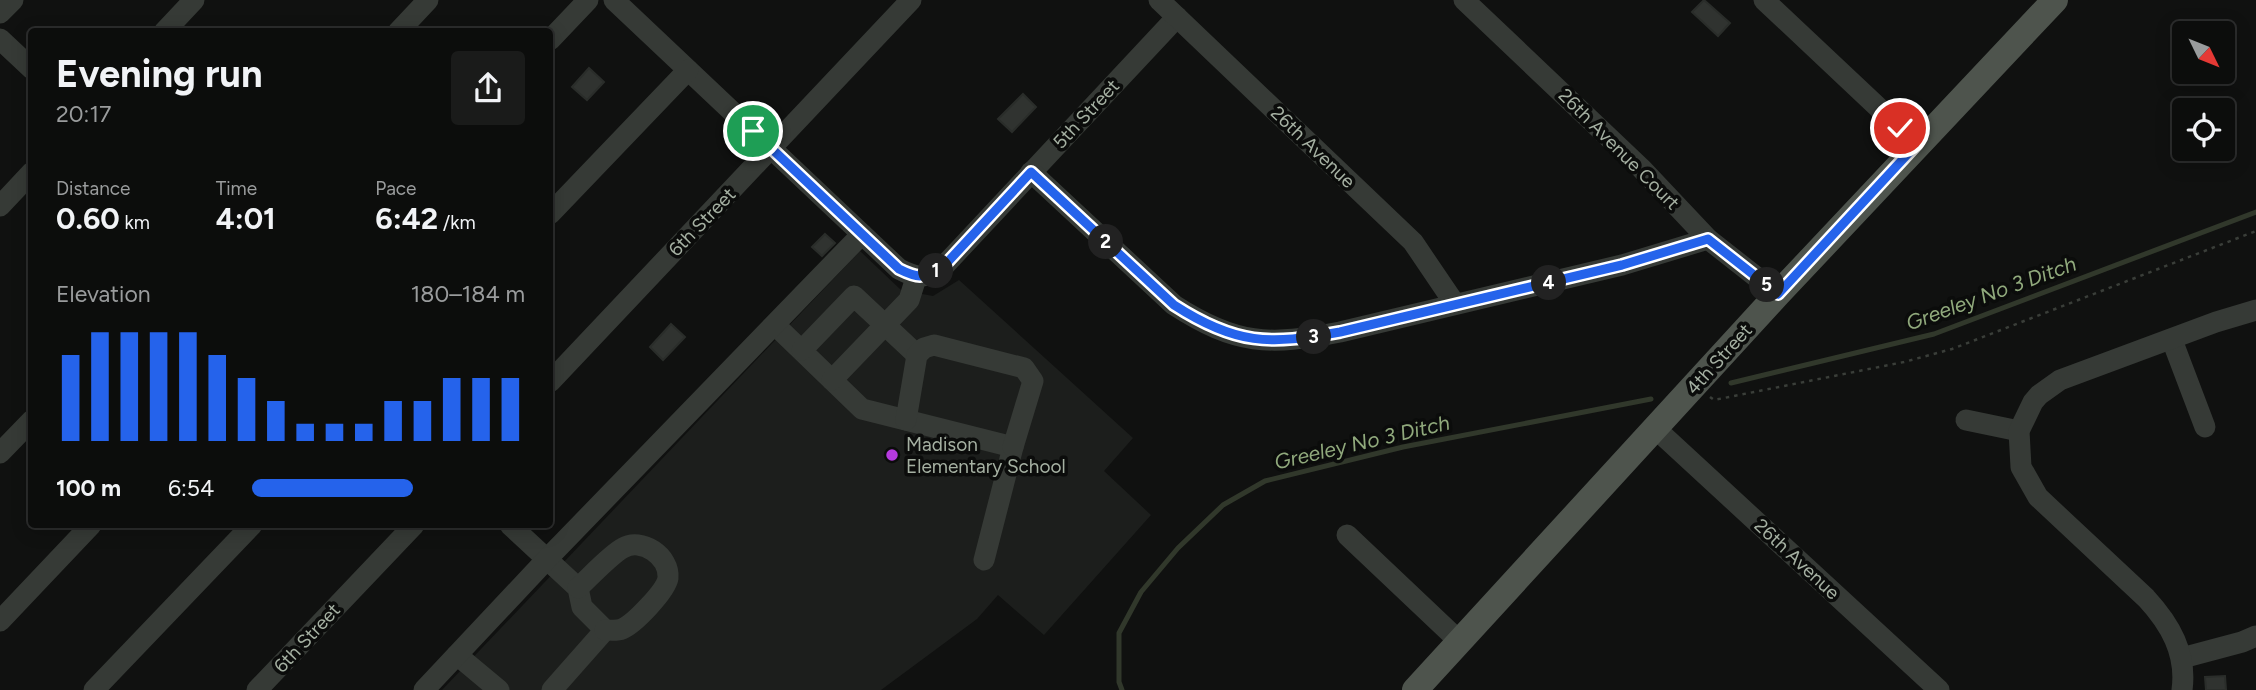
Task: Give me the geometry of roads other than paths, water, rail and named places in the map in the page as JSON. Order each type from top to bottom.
[{"type":"main road","name":"4th Street","points":[[1415,690],[1917,144],[2055,0]]},
{"type":"street","points":[[0,13],[13,0]]},
{"type":"street","points":[[168,28],[194,0]]},
{"type":"street","points":[[402,28],[428,0]]},
{"type":"street","points":[[553,37],[587,0]]},
{"type":"street","points":[[614,0],[899,269],[916,278],[909,300],[832,380]]},
{"type":"street","name":"6th Street","points":[[553,379],[911,0]]},
{"type":"street","name":"26th Avenue","points":[[1159,0],[1413,242],[1455,304]]},
{"type":"street","name":"26th Avenue Court","points":[[1464,0],[1641,168],[1708,239],[1778,294]]},
{"type":"street","points":[[1764,0],[1917,144]]},
{"type":"street","name":"5th Street","points":[[916,278],[946,264],[1177,17]]},
{"type":"street","points":[[0,39],[28,65]]},
{"type":"street","points":[[553,211],[688,70]]},
{"type":"street","points":[[1031,172],[1174,305],[1201,323],[1231,335],[1266,341],[1300,340],[1622,265],[1708,239]]},
{"type":"street","points":[[0,206],[28,176]]},
{"type":"street","points":[[424,690],[862,234]]},
{"type":"street","points":[[802,351],[853,296],[917,355]]},
{"type":"street","points":[[2182,690],[2182,658],[2178,642],[2157,611],[2038,497],[2021,467],[2020,432],[2033,402],[2060,380],[2216,322],[2256,310]]},
{"type":"street","points":[[775,325],[862,409],[1013,447]]},
{"type":"street","points":[[2172,340],[2205,427]]},
{"type":"street","points":[[906,420],[917,355],[924,348],[934,345],[1024,368],[1033,381],[984,560]]},
{"type":"street","points":[[1966,420],[2020,432]]},
{"type":"street","points":[[0,453],[28,424]]},
{"type":"street","name":"26th Avenue","points":[[1657,429],[1939,690]]},
{"type":"street","points":[[0,621],[88,528]]},
{"type":"street","points":[[94,690],[249,528]]},
{"type":"street","name":"6th Street","points":[[257,690],[411,528]]},
{"type":"street","points":[[513,528],[578,588],[582,607],[605,630]]},
{"type":"street","points":[[1347,536],[1459,641]]},
{"type":"street","points":[[552,690],[605,630],[622,629],[658,597],[666,587],[668,569],[648,548],[634,544],[622,548],[578,588]]},
{"type":"street","points":[[2182,658],[2256,636]]},
{"type":"street","points":[[457,655],[499,690]]},
{"type":"waterway","name":"Greeley No 3 Ditch","points":[[1731,383],[1934,334],[2256,212]]},
{"type":"waterway","name":"Greeley No 3 Ditch","points":[[1122,690],[1119,682],[1119,633],[1141,592],[1178,548],[1223,505],[1265,481],[1403,447],[1651,399]]},
{"type":"place","name":"Madison Elementary School","points":[[892,455]]}]
